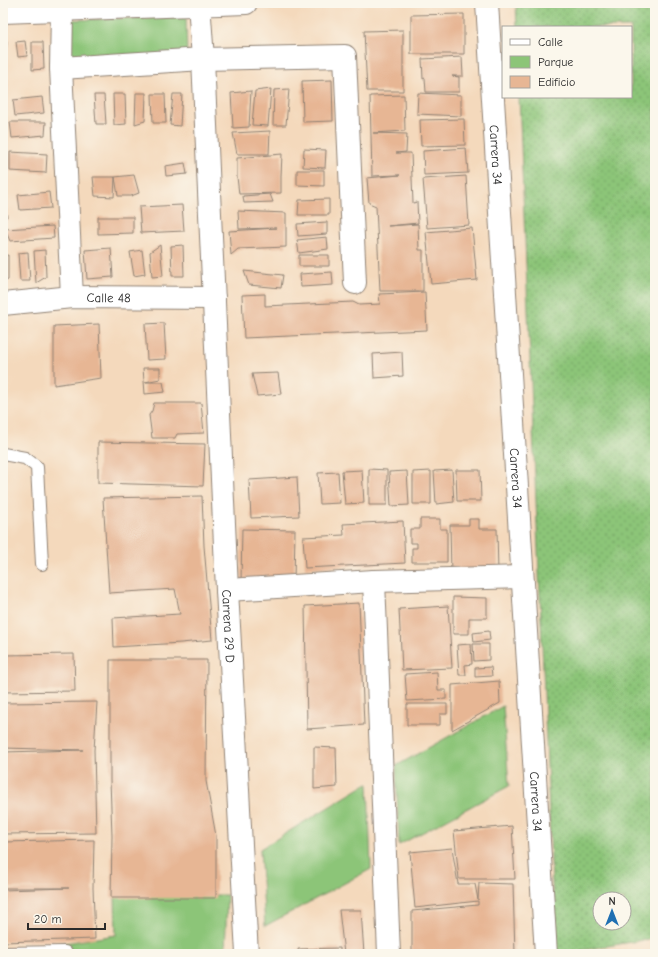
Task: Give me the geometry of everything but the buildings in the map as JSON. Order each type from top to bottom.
[{"type":"street","points":[[3,12],[246,3]]},
{"type":"street","name":"Carrera 34","points":[[487,3],[546,954]]},
{"type":"street","name":"Carrera 29 D","points":[[199,4],[204,58],[227,590],[248,954]]},
{"type":"street","points":[[62,10],[61,68],[72,297]]},
{"type":"street","points":[[61,68],[204,58],[345,56],[355,283]]},
{"type":"street","name":"Calle 48","points":[[3,304],[72,297],[214,298]]},
{"type":"street","points":[[227,590],[374,581],[522,577]]},
{"type":"street","points":[[374,581],[389,954]]},
{"type":"lane","points":[[3,454],[25,458],[37,467],[42,564]]},
{"type":"lane","points":[[3,953],[65,952],[67,954]]},
{"type":"green space","points":[[516,3],[655,3],[655,938],[555,954],[519,98],[632,98],[632,26],[517,26]]},
{"type":"green space","points":[[186,17],[187,58],[69,62],[69,20]]},
{"type":"green space","points":[[503,706],[509,786],[399,845],[396,766]]},
{"type":"green space","points":[[368,783],[371,869],[265,926],[260,849]]},
{"type":"green space","points":[[115,895],[227,895],[225,954],[18,954],[46,946],[116,935]]}]
